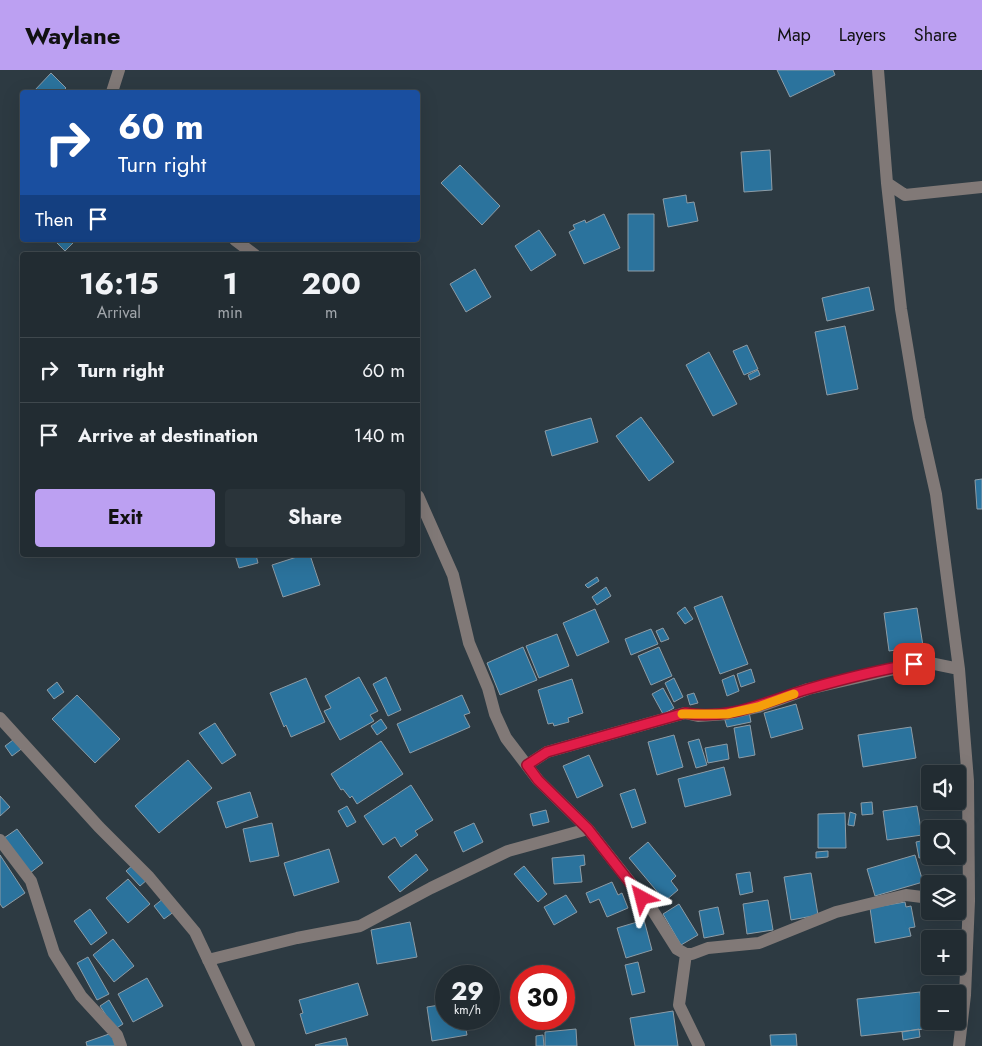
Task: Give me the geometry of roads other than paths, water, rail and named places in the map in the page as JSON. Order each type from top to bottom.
[{"type":"street","points":[[113,90],[119,70]]},
{"type":"street","points":[[878,70],[887,183],[901,308],[919,418],[936,494],[959,669],[968,782],[964,875]]},
{"type":"street","points":[[887,183],[905,195],[982,187]]},
{"type":"street","points":[[891,220],[905,195]]},
{"type":"street","points":[[238,242],[251,252]]},
{"type":"street","points":[[420,501],[453,575],[469,643],[488,688],[495,714],[506,738],[538,780],[588,829],[652,911],[676,949],[686,954],[692,954],[708,948],[759,943],[836,912],[906,896],[921,897]]},
{"type":"street","points":[[527,765],[547,752],[685,713],[698,716],[727,714],[750,709],[808,689],[924,662],[959,669]]},
{"type":"street","points":[[0,718],[99,827],[149,877],[195,932],[249,1046]]},
{"type":"street","points":[[208,960],[298,938],[360,926],[430,888],[508,851],[588,829]]},
{"type":"street","points":[[0,840],[31,881],[54,953],[81,996],[117,1036],[121,1046]]},
{"type":"street","points":[[959,1046],[965,994],[963,920]]},
{"type":"street","points":[[686,954],[679,1005],[699,1046]]}]
